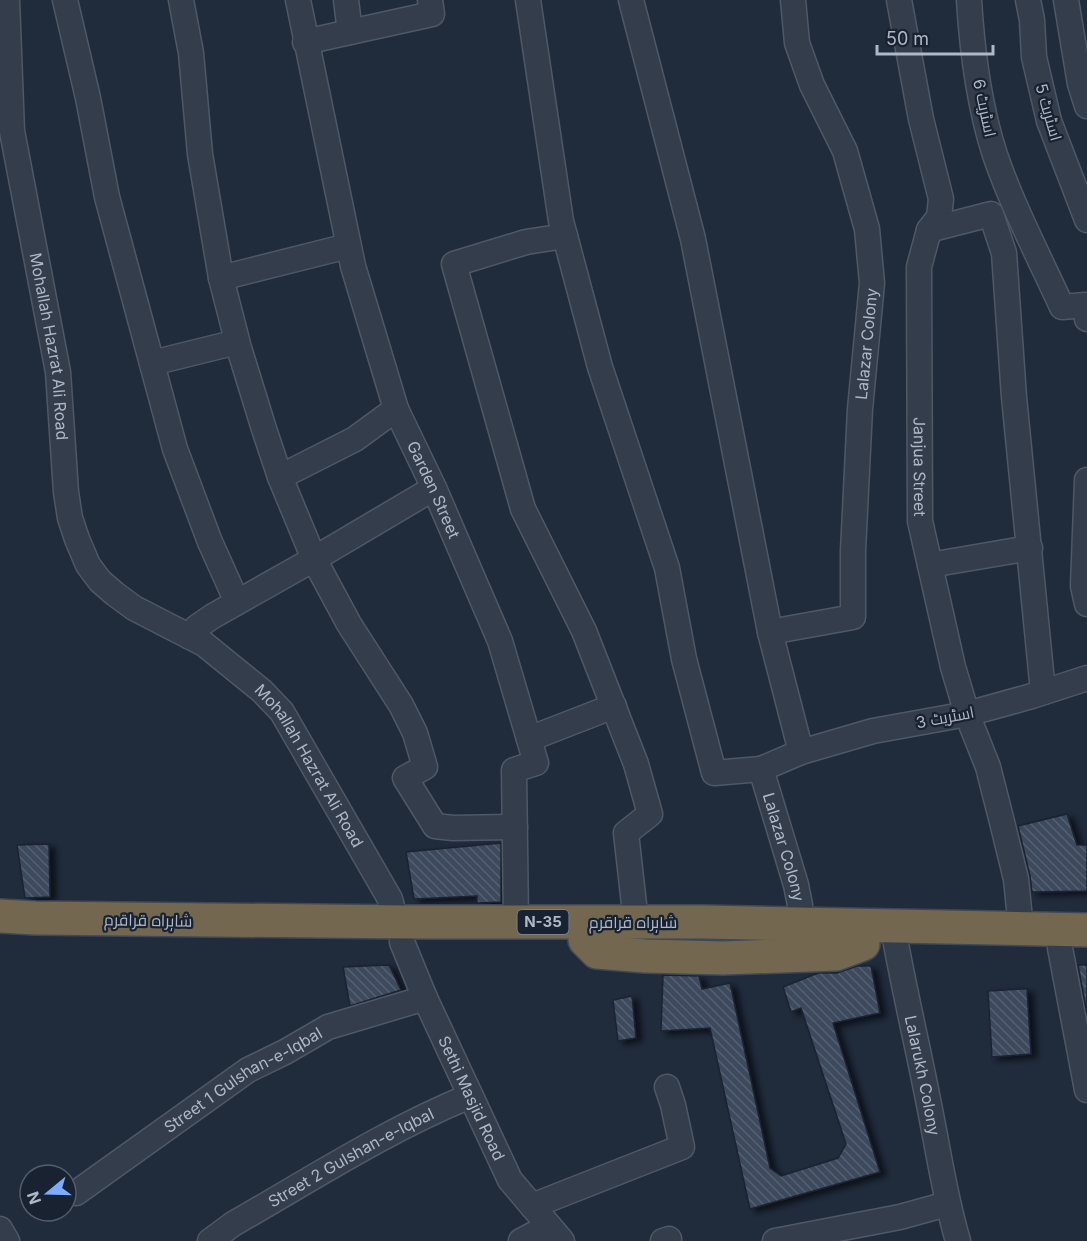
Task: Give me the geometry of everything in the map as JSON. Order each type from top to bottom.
[{"type":"highway","name":"شاہراہ قراقرم","points":[[0,919],[585,940],[716,932],[798,924],[1087,930]]},
{"type":"highway","name":"شاہراہ قراقرم","points":[[399,932],[516,922],[636,922],[716,932],[863,944],[1073,948]]},
{"type":"highway","points":[[585,940],[597,952],[723,958],[836,954],[863,944]]},
{"type":"street","name":"Mohallah Hazrat Ali Road","points":[[7,0],[12,131],[58,372],[62,448],[70,518],[88,565],[100,581],[134,608],[204,644],[241,673],[282,712],[390,899],[399,932]]},
{"type":"street","points":[[65,0],[88,98],[107,196],[175,449],[210,542],[237,602]]},
{"type":"street","points":[[181,0],[191,53],[200,153],[221,278],[237,342],[280,477],[314,559],[349,624],[401,705],[415,733],[425,767],[405,778],[435,826],[515,827]]},
{"type":"street","name":"Garden Street","points":[[298,0],[348,246],[396,409],[434,488],[500,641],[536,763],[514,770],[516,922]]},
{"type":"street","points":[[346,0],[350,32]]},
{"type":"street","points":[[305,42],[432,14],[430,0]]},
{"type":"street","points":[[528,0],[565,236],[526,242],[454,264],[523,509],[584,631],[636,764],[650,814],[626,833],[636,922]]},
{"type":"street","points":[[631,0],[693,239],[770,632],[801,752]]},
{"type":"street","name":"Lalazar Colony","points":[[770,632],[853,617],[853,551],[860,409],[872,283],[867,229],[845,151],[812,85],[797,43],[793,0]]},
{"type":"street","name":"Janjua Street","points":[[899,0],[921,119],[940,199],[939,217],[929,230],[919,267],[920,520],[953,667],[967,714],[988,767],[1000,811],[1016,879],[1021,929]]},
{"type":"street","name":"اسٹریٹ 6","points":[[969,0],[978,83],[995,154],[1018,212],[1062,307],[1085,305],[1087,319]]},
{"type":"street","name":"اسٹریٹ 5","points":[[1028,0],[1032,20],[1034,57],[1049,122],[1087,220]]},
{"type":"street","points":[[1066,0],[1080,84],[1087,106]]},
{"type":"street","points":[[929,230],[991,214],[1004,253],[1014,397],[1043,692]]},
{"type":"street","name":"Lalazar Colony","points":[[565,236],[600,367],[667,568],[684,659],[714,773],[761,769],[801,752]]},
{"type":"street","points":[[221,278],[348,246]]},
{"type":"street","points":[[152,363],[237,342]]},
{"type":"street","points":[[280,477],[355,439],[396,409]]},
{"type":"street","points":[[1087,480],[1083,586],[1087,603]]},
{"type":"street","points":[[190,637],[197,627],[237,602],[434,488]]},
{"type":"street","points":[[930,565],[1030,548]]},
{"type":"street","name":"اسٹریٹ 3","points":[[801,752],[873,731],[967,714],[1087,678]]},
{"type":"street","points":[[529,739],[614,706]]},
{"type":"street","name":"Lalazar Colony","points":[[761,769],[796,885],[800,905],[798,924]]},
{"type":"street","name":"Sethi Masjid Road","points":[[399,932],[425,998],[510,1180],[555,1233]]},
{"type":"street","name":"Lalarukh Colony","points":[[896,944],[947,1204],[958,1241]]},
{"type":"street","points":[[1073,948],[1087,1090]]},
{"type":"street","name":"Street 1 Gulshan-e-Iqbal","points":[[78,1191],[248,1070],[328,1027],[425,998]]},
{"type":"street","points":[[532,1206],[682,1147],[667,1087]]},
{"type":"street","name":"Street 2 Gulshan-e-Iqbal","points":[[210,1241],[232,1224],[394,1132],[470,1096]]},
{"type":"street","points":[[775,1241],[900,1217],[947,1204]]},
{"type":"street","points":[[0,1229],[7,1241]]},
{"type":"street","points":[[521,1241],[555,1233]]},
{"type":"street","points":[[663,1241],[669,1239],[669,1241]]},
{"type":"building","points":[[1067,814],[1077,845],[1087,845],[1087,891],[1032,892],[1018,826]]},
{"type":"building","points":[[501,843],[501,902],[477,903],[477,896],[414,899],[406,852]]},
{"type":"building","points":[[49,844],[50,897],[25,898],[17,845]]},
{"type":"building","points":[[389,965],[401,990],[350,1006],[343,967]]},
{"type":"building","points":[[1078,965],[1087,965],[1087,1014]]},
{"type":"building","points":[[857,966],[871,966],[880,1013],[833,1023],[880,1172],[750,1209],[710,1028],[661,1031],[663,975],[699,976],[702,989],[730,983],[770,1168],[781,1176],[838,1158],[846,1144],[801,1008],[791,1012],[783,987],[818,973],[837,973]]},
{"type":"building","points":[[1027,989],[1031,1054],[992,1057],[988,991]]},
{"type":"building","points":[[632,996],[636,1038],[618,1041],[613,1000]]}]
